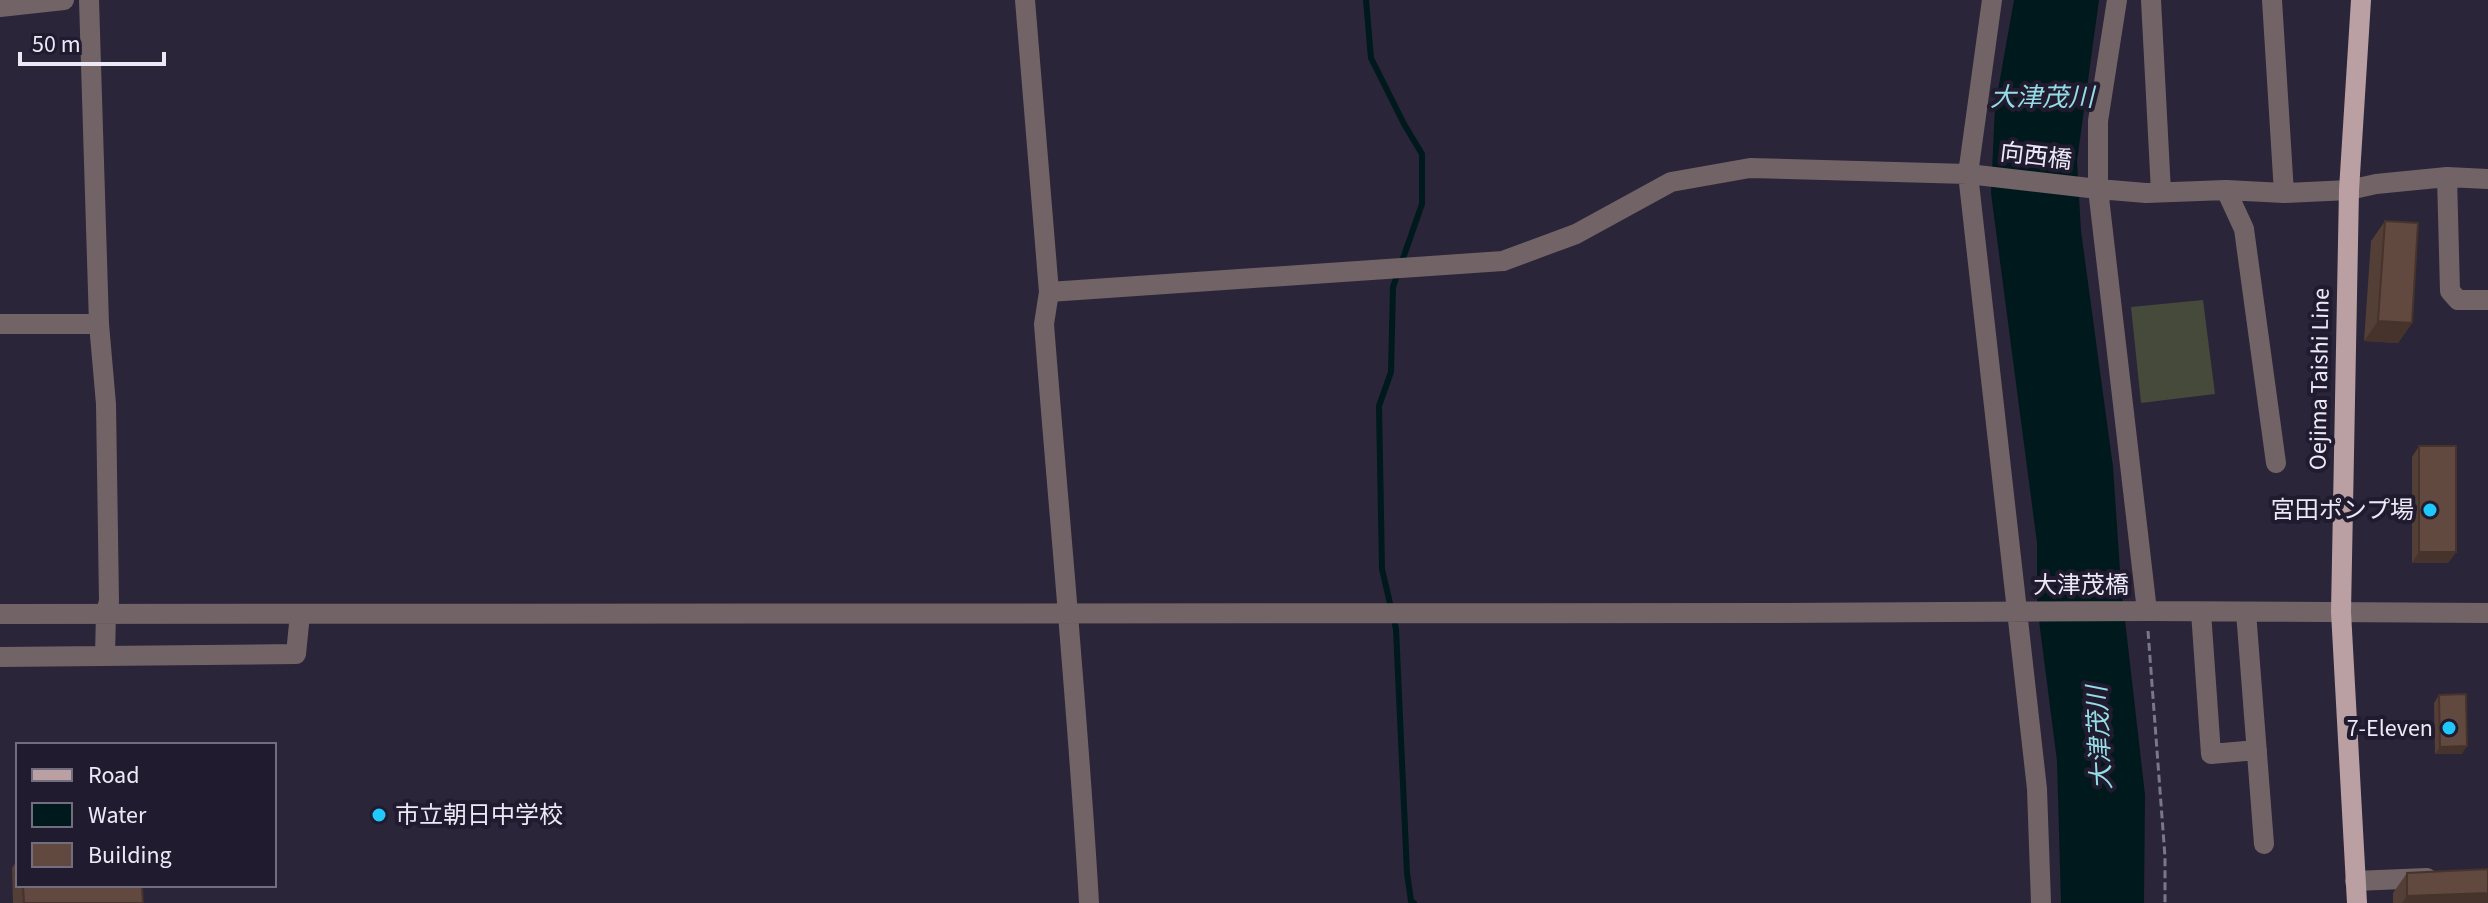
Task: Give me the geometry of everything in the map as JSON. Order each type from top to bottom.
[{"type":"main road","name":"Oejima Taishi Line","points":[[2357,903],[2341,612],[2349,190],[2361,0]]},
{"type":"street","points":[[0,7],[64,0]]},
{"type":"street","points":[[89,0],[99,324],[106,404],[109,601],[105,655]]},
{"type":"street","points":[[1025,0],[1049,292],[1044,324],[1081,750],[1089,903]]},
{"type":"street","points":[[1992,0],[1968,174],[2037,789],[2041,903]]},
{"type":"street","points":[[2117,0],[2098,121],[2098,189],[2147,611]]},
{"type":"street","points":[[2151,0],[2161,192]]},
{"type":"street","points":[[2272,0],[2284,193]]},
{"type":"street","name":"向西橋","points":[[1049,292],[1503,261],[1576,234],[1671,182],[1750,168],[1968,174],[2098,189],[2161,192],[2226,190],[2284,193],[2349,190],[2447,177],[2488,179]]},
{"type":"street","points":[[2447,177],[2450,291],[2458,300],[2488,300]]},
{"type":"street","points":[[2226,190],[2244,229],[2276,463]]},
{"type":"street","points":[[0,324],[99,324]]},
{"type":"street","points":[[2201,612],[2211,754],[2257,750]]},
{"type":"street","points":[[2246,612],[2264,844]]},
{"type":"street","name":"大津茂橋","points":[[0,614],[2488,613]]},
{"type":"street","points":[[0,657],[296,654],[300,614]]},
{"type":"street","points":[[2355,881],[2444,877]]},
{"type":"path","points":[[2147,611],[2165,857],[2165,903]]},
{"type":"shaded area","points":[[2203,300],[2215,394],[2141,403],[2131,307]]},
{"type":"water","name":"大津茂川","points":[[2014,0],[2099,0],[2077,161],[2081,231],[2113,467],[2121,585],[2145,795],[2144,903],[2061,903],[2057,761],[2037,605],[2037,543],[1991,193],[1995,107]]},
{"type":"building","points":[[2385,221],[2418,223],[2412,323],[2378,321]]},
{"type":"building","name":"宮田ポンプ場","points":[[2419,446],[2456,446],[2456,552],[2419,552]]},
{"type":"building","points":[[2466,694],[2467,746],[2440,747],[2439,695]]},
{"type":"building","points":[[2488,869],[2488,893],[2407,896],[2407,873]]},
{"type":"building","points":[[23,887],[142,887],[143,903],[24,903]]},
{"type":"waterway","points":[[1366,0],[1371,58],[1422,154],[1422,204],[1393,287],[1391,372],[1379,406],[1382,569],[1396,629],[1407,873],[1411,901],[1414,903]]},
{"type":"place","name":"宮田ポンプ場","points":[[2430,510]]},
{"type":"place","name":"7-Eleven","points":[[2449,728]]},
{"type":"place","name":"市立朝日中学校","points":[[379,815]]}]
